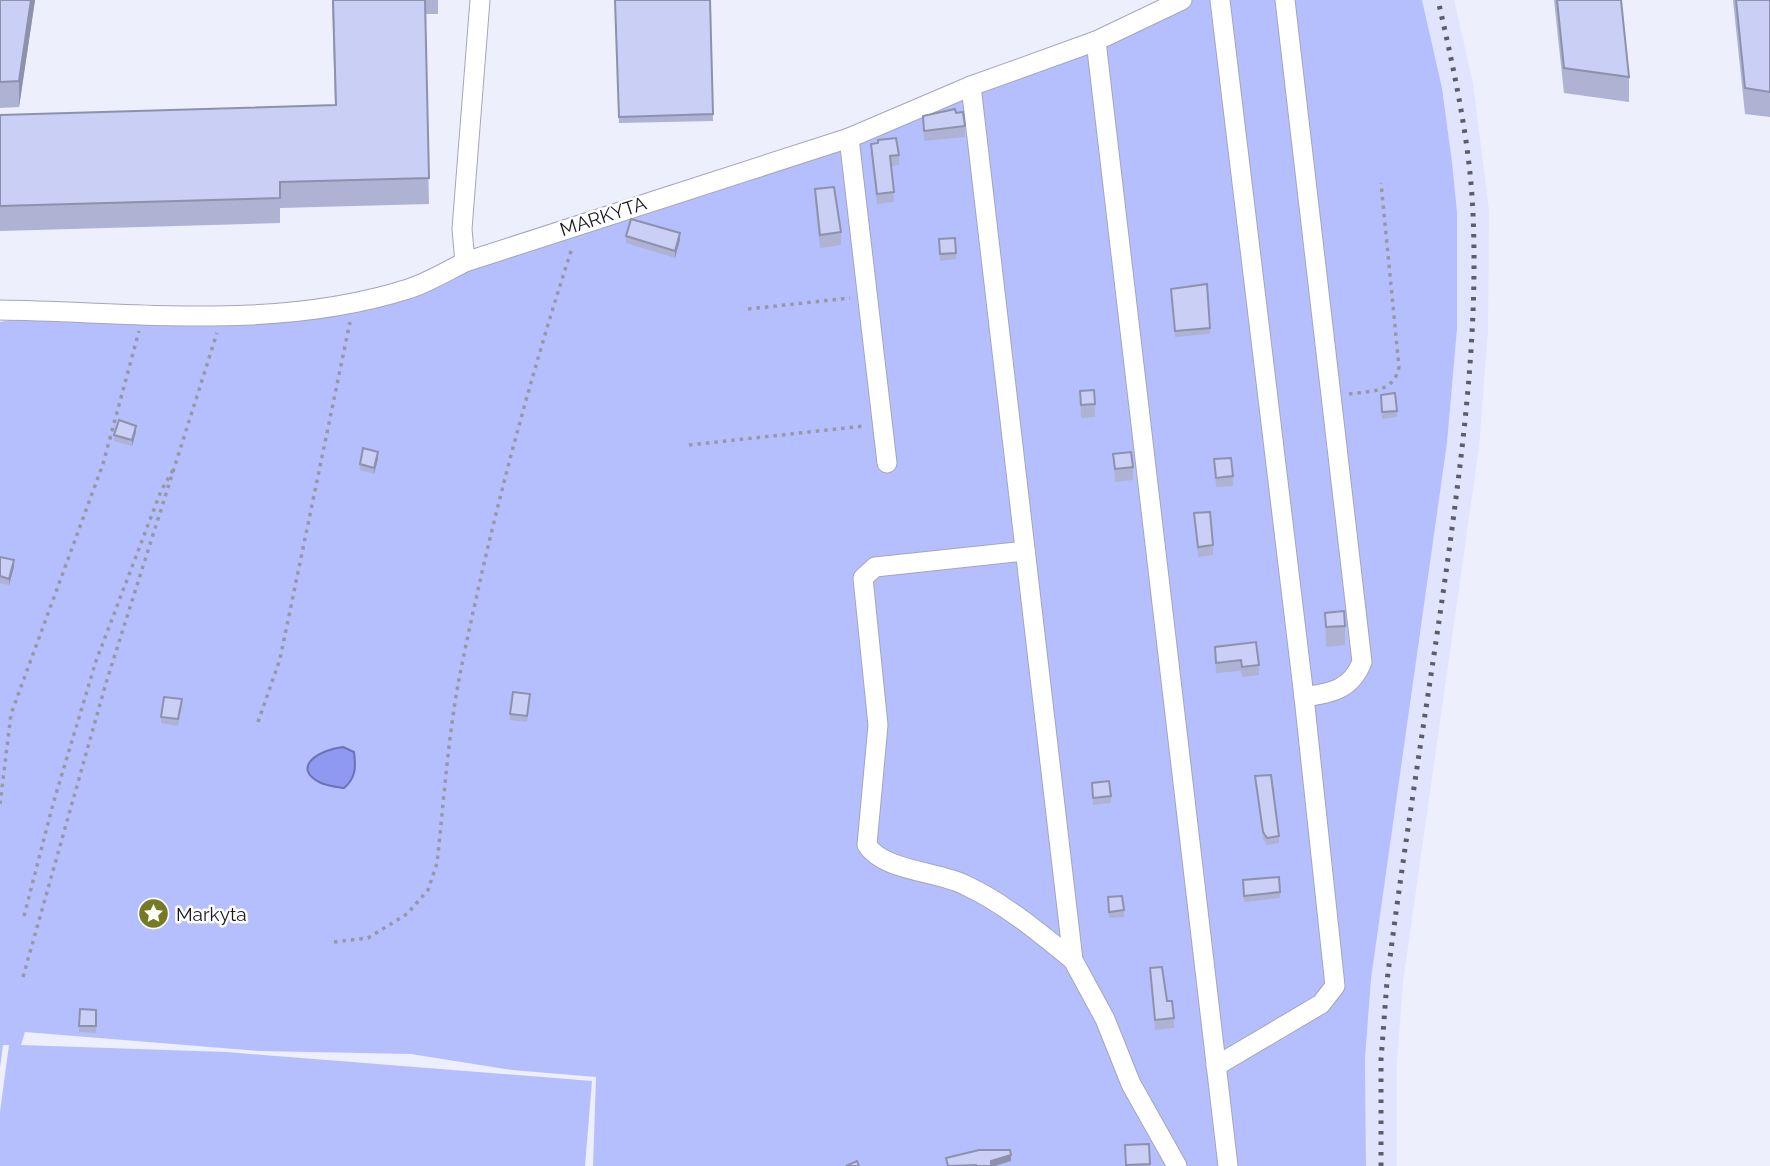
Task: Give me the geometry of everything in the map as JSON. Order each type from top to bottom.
[{"type":"street","points":[[466,262],[462,229],[480,0]]},
{"type":"street","name":"MARKYTA","points":[[0,310],[222,318],[319,310],[410,289],[466,262],[849,138],[971,86],[1096,41],[1182,0]]},
{"type":"street","points":[[1216,1066],[1321,1004],[1335,986],[1304,697],[1220,0]]},
{"type":"street","points":[[1284,0],[1362,662],[1357,676],[1346,687],[1304,697]]},
{"type":"street","points":[[1096,41],[1228,1166]]},
{"type":"street","points":[[971,86],[1073,960],[1105,1019],[1131,1084],[1177,1166]]},
{"type":"street","points":[[849,138],[887,463]]},
{"type":"street","points":[[1025,551],[875,567],[863,578],[878,724],[867,845],[881,860],[964,884],[1002,906],[1073,960]]},
{"type":"path","points":[[1329,396],[1383,390],[1397,377],[1399,368],[1381,183]]},
{"type":"path","points":[[334,942],[368,938],[407,914],[428,890],[437,863],[460,676],[501,498],[548,324],[580,223]]},
{"type":"path","points":[[748,309],[867,296]]},
{"type":"path","points":[[258,722],[280,659],[354,303]]},
{"type":"path","points":[[0,804],[11,715],[103,464],[144,314]]},
{"type":"path","points":[[23,977],[106,682],[222,318]]},
{"type":"path","points":[[689,445],[883,424]]},
{"type":"path","points":[[24,916],[60,779],[96,661],[161,491],[177,462]]},
{"type":"shaded area","points":[[1182,0],[1422,0],[1442,88],[1457,212],[1457,329],[1447,443],[1371,979],[1365,1059],[1366,1166],[593,1166],[596,1077],[512,1070],[411,1054],[259,1051],[25,1032],[21,1045],[226,1052],[592,1081],[585,1166],[0,1166],[0,1112],[9,1045],[3,1045],[0,1068],[0,322],[50,311],[319,310],[849,138]]},
{"type":"shaded area","points":[[1422,0],[1454,0],[1473,83],[1489,210],[1488,331],[1479,447],[1403,982],[1397,1061],[1397,1166],[1366,1166],[1365,1059],[1371,979],[1447,443],[1457,329],[1457,212],[1452,162],[1442,88]]},
{"type":"shaded area","points":[[343,747],[354,752],[355,763],[351,780],[344,788],[321,783],[312,777],[308,765],[312,760],[326,751]]},
{"type":"building","points":[[0,0],[31,0],[19,81],[0,82]]},
{"type":"building","points":[[333,0],[425,0],[429,178],[280,182],[280,198],[0,206],[0,115],[336,105]]},
{"type":"building","points":[[615,0],[710,0],[713,114],[619,117]]},
{"type":"building","points":[[1557,0],[1621,0],[1629,77],[1564,68]]},
{"type":"building","points":[[1736,0],[1770,0],[1770,92],[1745,88]]},
{"type":"building","points":[[955,109],[956,113],[963,112],[965,126],[924,131],[923,116]]},
{"type":"building","points":[[896,138],[899,155],[890,156],[894,192],[877,194],[871,144],[878,143],[878,140]]},
{"type":"building","points":[[834,187],[841,232],[820,235],[815,189]]},
{"type":"building","points":[[631,219],[680,233],[675,251],[626,236]]},
{"type":"building","points":[[955,238],[956,253],[940,254],[939,239]]},
{"type":"building","points":[[1207,284],[1210,328],[1175,331],[1171,289]]},
{"type":"building","points":[[1094,390],[1095,404],[1081,405],[1080,391]]},
{"type":"building","points":[[1395,393],[1397,411],[1382,412],[1381,395]]},
{"type":"building","points":[[119,420],[136,426],[132,440],[114,435]]},
{"type":"building","points":[[363,448],[378,452],[374,468],[360,464]]},
{"type":"building","points":[[1131,452],[1133,467],[1115,469],[1113,454]]},
{"type":"building","points":[[1231,458],[1233,476],[1216,478],[1214,459]]},
{"type":"building","points":[[1210,512],[1213,545],[1198,547],[1194,513]]},
{"type":"building","points":[[0,557],[14,560],[9,579],[0,576]]},
{"type":"building","points":[[1344,611],[1345,626],[1326,627],[1325,613]]},
{"type":"building","points":[[1256,642],[1259,665],[1242,667],[1241,660],[1216,663],[1215,647]]},
{"type":"building","points":[[513,692],[530,694],[527,716],[510,714]]},
{"type":"building","points":[[164,697],[182,699],[178,719],[161,717]]},
{"type":"building","points":[[1271,775],[1279,836],[1267,838],[1263,832],[1255,776]]},
{"type":"building","points":[[1109,781],[1111,796],[1093,798],[1092,783]]},
{"type":"building","points":[[1279,877],[1280,892],[1244,896],[1243,880]]},
{"type":"building","points":[[1122,896],[1124,910],[1109,912],[1108,897]]},
{"type":"building","points":[[1162,967],[1167,1001],[1172,1001],[1174,1018],[1155,1020],[1150,968]]},
{"type":"building","points":[[80,1009],[96,1010],[96,1026],[79,1026]]},
{"type":"building","points":[[1149,1144],[1150,1164],[1126,1165],[1125,1145]]},
{"type":"building","points":[[979,1150],[1010,1150],[1011,1155],[991,1161],[991,1166],[948,1166],[946,1158]]},
{"type":"building","points":[[857,1161],[859,1166],[846,1166]]},
{"type":"railway","points":[[1381,1166],[1381,1060],[1387,981],[1449,551],[1465,425],[1472,341],[1474,257],[1469,160],[1438,0]]},
{"type":"place","name":"Markyta","points":[[153,914]]}]
